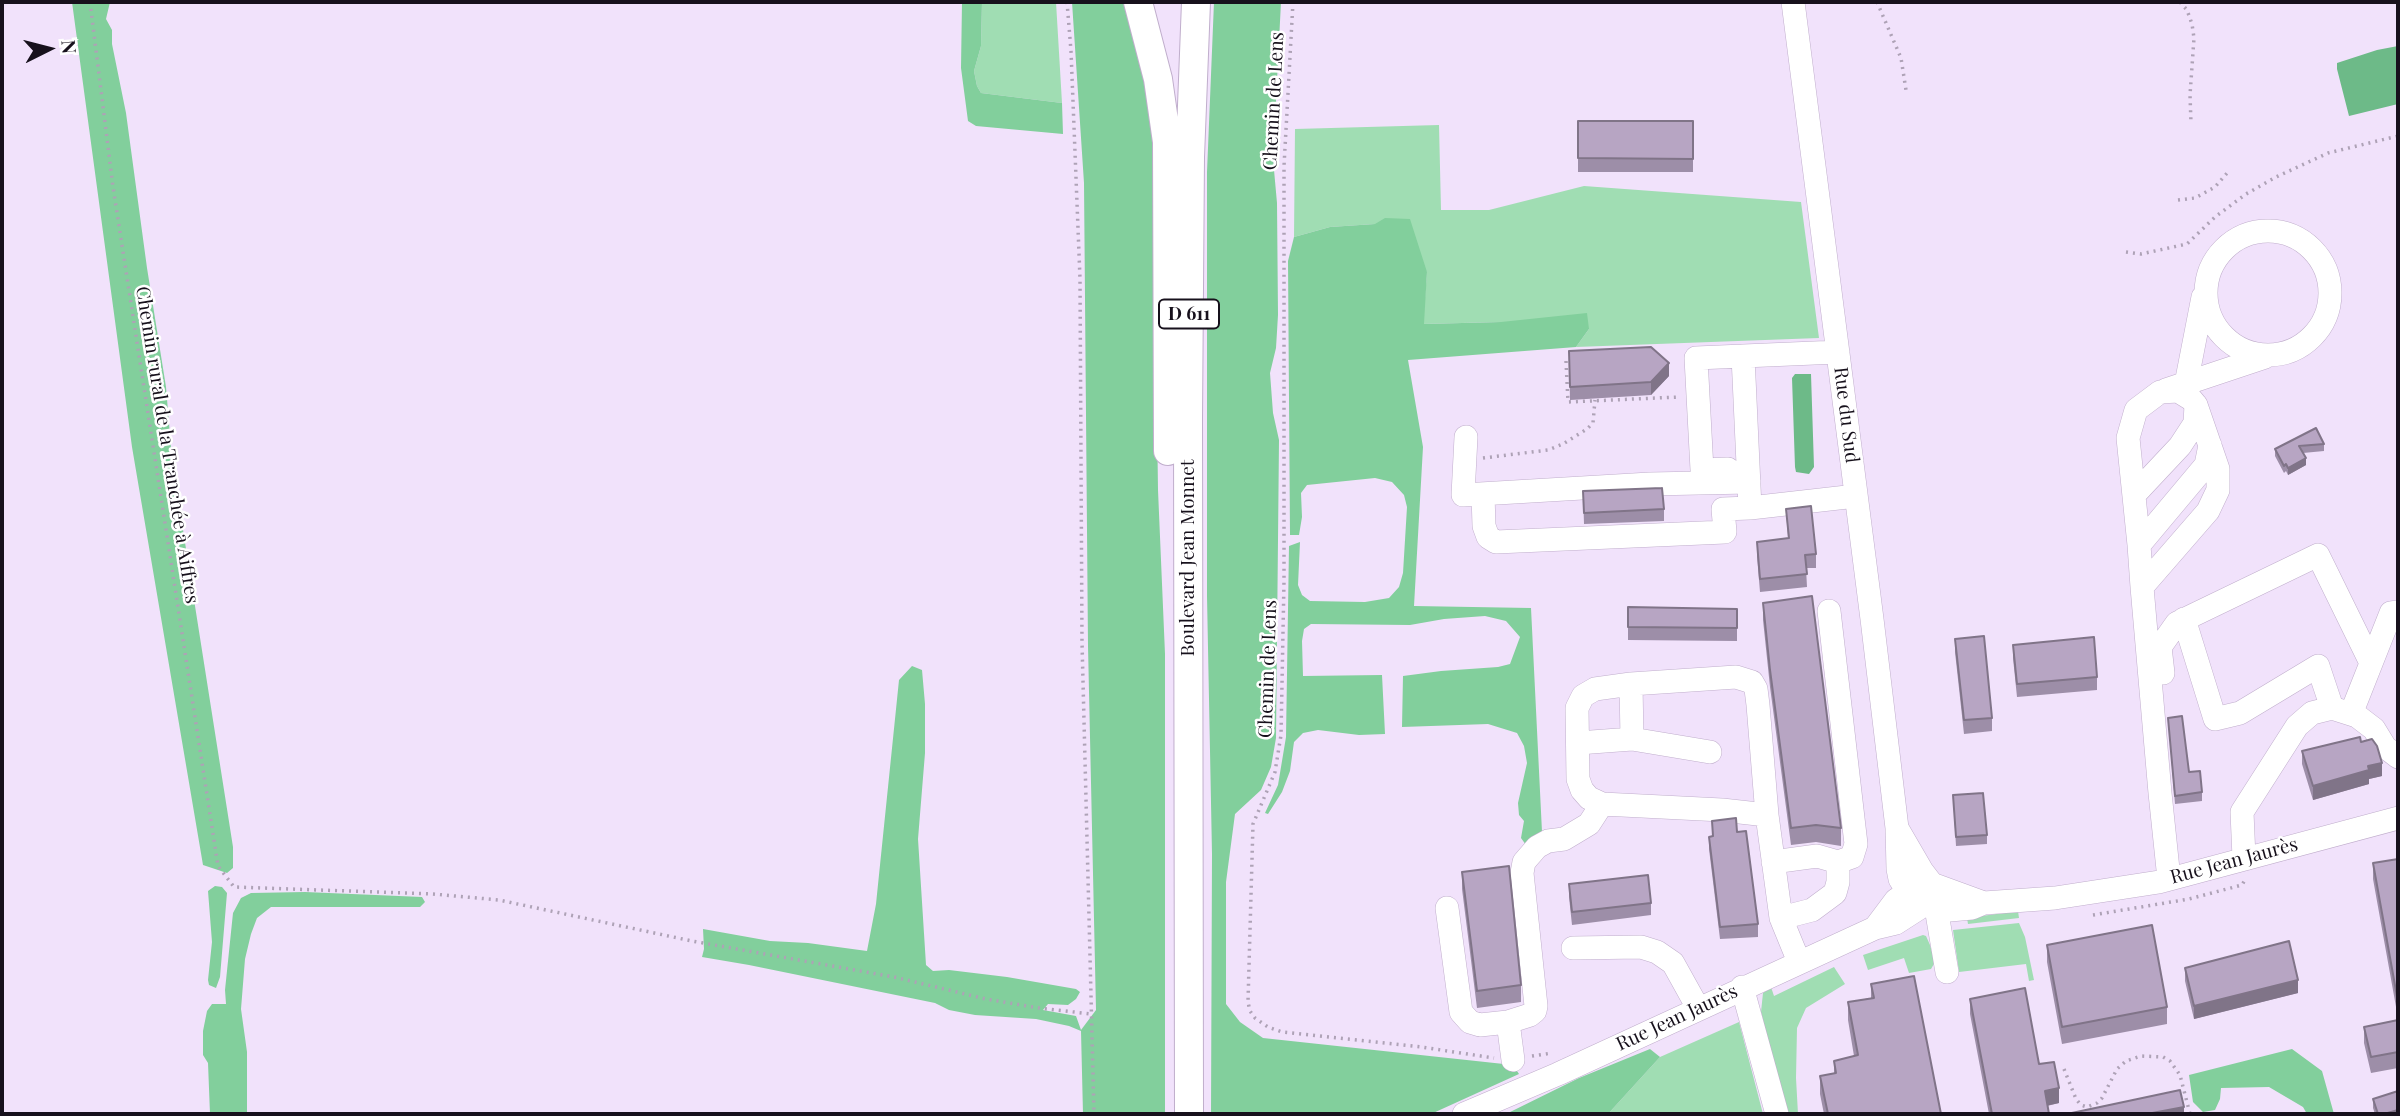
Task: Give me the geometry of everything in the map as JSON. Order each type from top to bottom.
[{"type":"main road","points":[[1138,2],[1158,79],[1167,142],[1168,492],[1176,626]]},
{"type":"main road","name":"Boulevard Jean Monnet","points":[[1177,1114],[1178,243],[1184,2]]},
{"type":"main road","name":"Boulevard Jean Monnet","points":[[1189,1114],[1188,419],[1191,129],[1196,2]]},
{"type":"street","name":"Rue du Sud","points":[[1793,2],[1897,828],[1896,839],[1916,895]]},
{"type":"street","points":[[2169,879],[2129,438],[2136,410],[2160,393],[2265,357],[2282,355],[2301,347],[2317,333],[2327,314],[2330,292],[2326,271],[2315,252],[2299,239],[2278,231],[2257,231],[2236,238],[2221,251],[2210,267],[2186,384]]},
{"type":"street","points":[[2205,287],[2206,307],[2214,325],[2226,341],[2243,351],[2265,357]]},
{"type":"street","points":[[1749,475],[1702,470],[1696,358],[1838,352]]},
{"type":"street","points":[[1743,356],[1750,508]]},
{"type":"street","points":[[2141,579],[2208,511],[2218,490],[2218,469],[2191,399],[2178,391],[2160,393]]},
{"type":"street","points":[[2134,504],[2199,443],[2203,425]]},
{"type":"street","points":[[2138,545],[2206,465],[2203,425]]},
{"type":"street","points":[[1466,448],[1463,495],[1749,475]]},
{"type":"street","points":[[1483,494],[1484,526],[1488,537],[1496,542],[1724,532],[1723,509],[1856,496]]},
{"type":"street","points":[[2169,718],[2160,647],[2177,623],[2318,555],[2371,663]]},
{"type":"street","points":[[1773,862],[1817,856],[1838,862],[1852,857],[1856,844],[1829,611]]},
{"type":"street","points":[[2341,711],[2371,663],[2391,613],[2398,612]]},
{"type":"street","points":[[2184,619],[2215,719],[2240,713],[2318,666],[2341,711]]},
{"type":"street","points":[[1767,815],[1602,804],[1589,798],[1578,779],[1577,708],[1583,696],[1595,689],[1632,684],[1737,677],[1752,682],[1756,689],[1758,705],[1767,815],[1781,918],[1799,962]]},
{"type":"street","points":[[1632,684],[1632,740]]},
{"type":"street","points":[[2244,858],[2242,812],[2297,726],[2312,713],[2341,711],[2357,716],[2374,729],[2385,747],[2398,757]]},
{"type":"street","points":[[1578,743],[1632,740],[1710,752]]},
{"type":"street","points":[[1447,908],[1461,1012],[1470,1022],[1480,1024],[1508,1022],[1530,1015],[1536,1006],[1522,873],[1524,862],[1537,847],[1548,841],[1564,839],[1589,824],[1602,804]]},
{"type":"street","name":"Rue Jean Jaurès","points":[[1472,1113],[1799,962],[1875,928],[1896,923],[1913,914],[1916,895],[1961,910],[1983,903],[2055,898],[2169,879],[2398,818]]},
{"type":"street","name":"Rue du Sud","points":[[1897,828],[1922,870],[1916,895]]},
{"type":"street","points":[[1781,918],[1812,910],[1835,894],[1838,862]]},
{"type":"street","points":[[1916,895],[1947,972]]},
{"type":"street","points":[[1573,948],[1641,947],[1657,952],[1673,963],[1698,1008]]},
{"type":"street","points":[[1742,988],[1777,1114]]},
{"type":"street","points":[[1508,1022],[1513,1060]]},
{"type":"path","name":"Chemin rural de la Tranchée à Aiffres","points":[[90,2],[119,227],[218,866],[234,887],[433,894],[499,900],[692,941],[894,978],[986,999],[1091,1013]]},
{"type":"path","points":[[1067,2],[1080,279],[1082,642],[1094,1114]]},
{"type":"path","name":"Chemin de Lens","points":[[1293,2],[1284,166],[1284,581],[1281,735],[1275,772],[1253,824],[1248,1002],[1250,1011],[1261,1023],[1282,1032],[1410,1045],[1513,1060]]},
{"type":"path","points":[[1877,2],[1901,58],[1906,90]]},
{"type":"path","points":[[2180,2],[2187,10],[2194,38],[2190,70],[2191,123]]},
{"type":"path","points":[[2126,252],[2141,254],[2187,244],[2246,194],[2276,177],[2328,153],[2398,136]]},
{"type":"path","points":[[2178,200],[2195,198],[2215,187],[2228,173]]},
{"type":"path","points":[[1566,361],[1568,401],[1698,396]]},
{"type":"path","points":[[1466,448],[1548,450],[1587,429],[1592,423],[1595,400]]},
{"type":"path","points":[[2064,1069],[2076,1099],[2087,1107],[2102,1098],[2117,1069],[2126,1060],[2141,1056],[2163,1057],[2171,1061],[2180,1075],[2190,1114]]},
{"type":"shaded area","points":[[72,2],[110,2],[106,19],[112,30],[112,44],[126,113],[166,387],[172,460],[233,847],[233,868],[227,873],[203,865],[132,447]]},
{"type":"shaded area","points":[[962,2],[982,2],[981,46],[974,71],[981,93],[1062,103],[1063,134],[976,126],[968,121],[961,68]]},
{"type":"shaded area","points":[[982,2],[1056,2],[1062,103],[981,93],[974,71],[981,46]]},
{"type":"shaded area","points":[[1072,2],[1125,2],[1139,49],[1153,122],[1158,490],[1165,654],[1165,1114],[1083,1114],[1081,1031],[1069,1026],[1036,1019],[975,1015],[949,1010],[935,1003],[702,957],[703,929],[770,941],[867,951],[876,904],[899,680],[912,666],[922,670],[925,704],[925,753],[918,839],[926,965],[933,971],[949,970],[1007,977],[1076,989],[1080,992],[1068,1005],[1048,1004],[1043,1010],[1076,1016],[1081,1030],[1096,1010],[1088,646],[1084,183]]},
{"type":"shaded area","points":[[1214,2],[1281,2],[1273,159],[1277,203],[1278,315],[1276,348],[1270,373],[1273,413],[1279,440],[1276,738],[1271,767],[1261,790],[1235,814],[1226,882],[1226,1004],[1240,1022],[1263,1038],[1513,1065],[1519,1074],[1431,1114],[1211,1114],[1212,854],[1207,596],[1207,172]]},
{"type":"shaded area","points":[[2398,46],[2398,104],[2349,116],[2337,63]]},
{"type":"shaded area","points":[[1439,125],[1441,210],[1489,210],[1584,186],[1801,202],[1819,338],[1576,347],[1589,329],[1501,322],[1423,324],[1427,272],[1375,224],[1330,227],[1294,237],[1295,129]]},
{"type":"shaded area","points":[[1385,218],[1410,219],[1427,272],[1424,324],[1501,322],[1587,313],[1589,329],[1576,347],[1408,360],[1423,447],[1414,606],[1531,608],[1542,832],[1526,845],[1521,838],[1524,821],[1519,815],[1518,803],[1527,763],[1524,746],[1517,733],[1488,724],[1402,727],[1403,676],[1510,664],[1520,637],[1506,621],[1485,616],[1410,625],[1311,624],[1304,629],[1303,676],[1382,675],[1385,734],[1359,735],[1318,730],[1303,733],[1294,742],[1290,771],[1282,792],[1268,814],[1265,813],[1278,785],[1286,737],[1289,546],[1300,542],[1298,585],[1302,595],[1310,601],[1365,602],[1389,598],[1399,587],[1403,573],[1407,507],[1404,495],[1392,482],[1375,478],[1307,485],[1301,493],[1302,517],[1299,535],[1290,535],[1288,261],[1294,237],[1330,227],[1375,224]]},
{"type":"shaded area","points":[[1795,374],[1811,374],[1814,467],[1809,474],[1796,472],[1795,467],[1792,378]]},
{"type":"shaded area","points":[[215,886],[222,887],[227,893],[220,977],[216,988],[209,985],[208,980],[212,942],[208,891]]},
{"type":"shaded area","points":[[305,892],[422,897],[425,902],[420,907],[271,907],[257,918],[245,959],[241,1009],[247,1052],[247,1114],[210,1114],[208,1063],[203,1055],[203,1031],[207,1011],[212,1004],[226,1004],[233,913],[241,898],[251,893]]},
{"type":"shaded area","points":[[2018,911],[2019,918],[1968,924],[1967,918]]},
{"type":"shaded area","points":[[2019,923],[2025,937],[2034,980],[2029,981],[2026,964],[1959,972],[1953,930]]},
{"type":"shaded area","points":[[1923,935],[1930,945],[1935,962],[1931,969],[1909,973],[1904,958],[1868,970],[1863,955]]},
{"type":"shaded area","points":[[1834,967],[1845,984],[1806,1008],[1797,1028],[1798,1114],[1786,1114],[1761,1012],[1763,993],[1771,987],[1774,996]]},
{"type":"shaded area","points":[[1739,1022],[1763,1114],[1608,1114],[1660,1057]]},
{"type":"shaded area","points":[[1650,1049],[1660,1057],[1608,1114],[1506,1114],[1579,1078]]},
{"type":"shaded area","points":[[2292,1049],[2322,1071],[2334,1114],[2307,1114],[2303,1107],[2269,1087],[2221,1088],[2215,1110],[2203,1112],[2193,1102],[2189,1075]]},
{"type":"building","points":[[1578,121],[1693,121],[1693,159],[1578,158]]},
{"type":"building","points":[[1651,347],[1669,363],[1651,382],[1570,387],[1569,351]]},
{"type":"building","points":[[2316,428],[2324,444],[2299,446],[2306,458],[2288,468],[2286,464],[2284,466],[2275,449]]},
{"type":"building","points":[[1662,488],[1664,509],[1584,513],[1583,491]]},
{"type":"building","points":[[1811,506],[1816,554],[1805,555],[1807,574],[1760,579],[1757,542],[1789,538],[1786,509]]},
{"type":"building","points":[[1812,596],[1841,828],[1816,825],[1791,828],[1770,670],[1763,603]]},
{"type":"building","points":[[1628,607],[1737,609],[1737,628],[1628,627]]},
{"type":"building","points":[[1984,636],[1992,718],[1964,720],[1955,639]]},
{"type":"building","points":[[2094,637],[2097,677],[2017,684],[2013,645]]},
{"type":"building","points":[[2182,716],[2189,772],[2200,771],[2202,792],[2175,796],[2168,718]]},
{"type":"building","points":[[2360,737],[2361,742],[2372,739],[2382,763],[2368,766],[2369,770],[2313,786],[2302,751]]},
{"type":"building","points":[[1983,793],[1987,835],[1956,837],[1953,795]]},
{"type":"building","points":[[1736,818],[1737,832],[1746,831],[1758,924],[1720,927],[1709,837],[1713,836],[1712,821]]},
{"type":"building","points":[[2398,859],[2398,1002],[2373,863]]},
{"type":"building","points":[[1509,866],[1521,985],[1477,991],[1462,872]]},
{"type":"building","points":[[1648,875],[1651,903],[1572,912],[1569,884]]},
{"type":"building","points":[[2152,925],[2167,1007],[2062,1027],[2047,945]]},
{"type":"building","points":[[2289,941],[2298,980],[2194,1006],[2185,968]]},
{"type":"building","points":[[1914,976],[1941,1114],[1828,1114],[1820,1076],[1836,1073],[1834,1061],[1858,1055],[1848,1002],[1874,998],[1871,984]]},
{"type":"building","points":[[2025,988],[2039,1064],[2054,1062],[2059,1088],[2045,1091],[2049,1114],[1992,1114],[1970,999]]},
{"type":"building","points":[[2398,1020],[2398,1052],[2371,1057],[2364,1027]]},
{"type":"building","points":[[2180,1090],[2184,1107],[2147,1114],[2067,1114]]},
{"type":"building","points":[[2398,1091],[2398,1110],[2378,1114],[2373,1099]]}]
